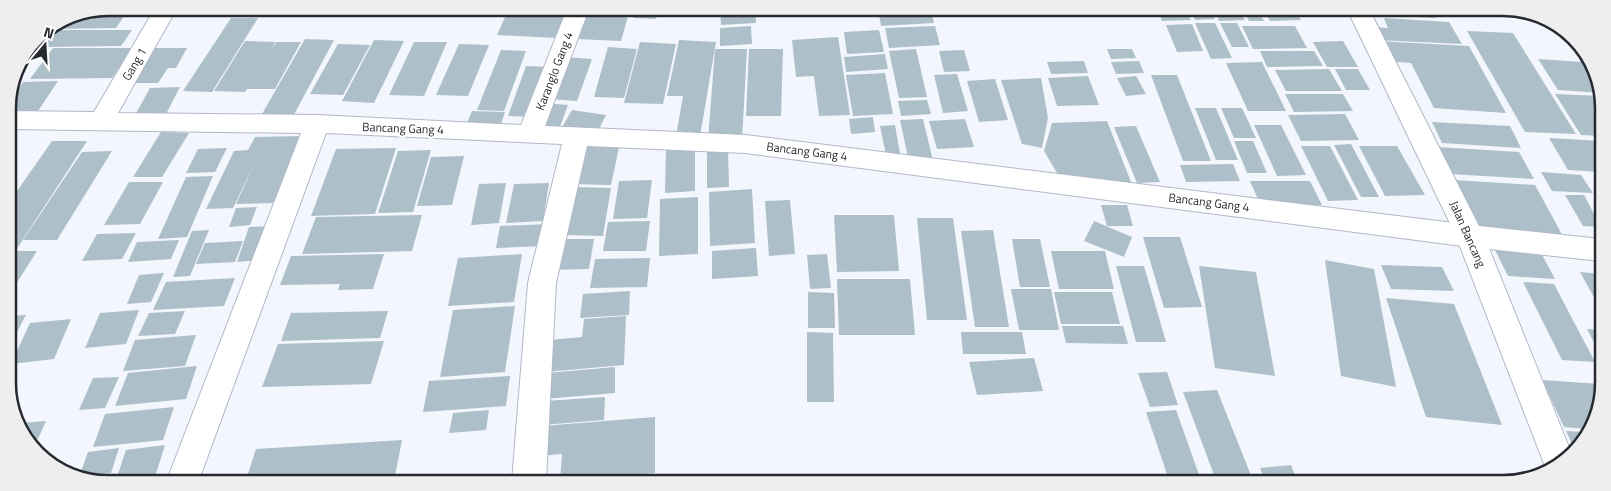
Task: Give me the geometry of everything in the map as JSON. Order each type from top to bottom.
[{"type":"street","name":"Gang 1","points":[[101,121],[161,16]]},
{"type":"street","name":"Karanglo Gang 4","points":[[530,133],[575,16]]},
{"type":"street","name":"Jalan Bancang","points":[[1361,16],[1470,236],[1557,457]]},
{"type":"street","name":"Bancang Gang 4","points":[[16,120],[317,124],[745,144],[1470,236],[1595,249]]},
{"type":"street","points":[[185,475],[317,124]]},
{"type":"street","points":[[529,475],[542,283],[576,137]]},
{"type":"building","points":[[124,16],[116,28],[62,29],[78,21],[90,18]]},
{"type":"building","points":[[505,16],[564,16],[556,38],[497,35]]},
{"type":"building","points":[[583,16],[628,16],[621,41],[576,39]]},
{"type":"building","points":[[634,16],[657,16],[656,19],[634,18]]},
{"type":"building","points":[[720,16],[756,16],[756,23],[721,25]]},
{"type":"building","points":[[879,16],[932,16],[934,23],[881,26]]},
{"type":"building","points":[[1160,16],[1189,16],[1191,20],[1162,21]]},
{"type":"building","points":[[1193,16],[1213,16],[1215,19],[1195,20]]},
{"type":"building","points":[[1217,16],[1243,16],[1245,20],[1219,21]]},
{"type":"building","points":[[1246,16],[1261,16],[1264,21],[1249,21]]},
{"type":"building","points":[[1267,16],[1299,16],[1301,20],[1270,21]]},
{"type":"building","points":[[1395,16],[1435,16],[1436,18]]},
{"type":"building","points":[[231,18],[258,18],[212,92],[183,91]]},
{"type":"building","points":[[1384,18],[1449,22],[1462,44],[1376,40],[1370,27],[1388,28]]},
{"type":"building","points":[[1195,23],[1215,23],[1232,58],[1211,59]]},
{"type":"building","points":[[1220,23],[1237,23],[1249,47],[1232,47]]},
{"type":"building","points":[[1192,24],[1203,51],[1177,52],[1166,25]]},
{"type":"building","points":[[751,26],[752,44],[720,46],[720,28]]},
{"type":"building","points":[[935,26],[940,45],[889,48],[885,28]]},
{"type":"building","points":[[1242,26],[1295,26],[1307,48],[1253,49]]},
{"type":"building","points":[[60,30],[132,30],[121,46],[42,47],[49,37]]},
{"type":"building","points":[[879,30],[884,52],[847,54],[844,32]]},
{"type":"building","points":[[1467,31],[1513,33],[1576,134],[1525,132]]},
{"type":"building","points":[[838,37],[850,115],[819,116],[814,76],[796,77],[792,40]]},
{"type":"building","points":[[305,39],[334,40],[290,122],[258,121]]},
{"type":"building","points":[[374,40],[404,41],[374,103],[342,101]]},
{"type":"building","points":[[679,40],[716,42],[700,136],[676,136],[683,96],[667,96]]},
{"type":"building","points":[[245,41],[275,42],[272,49],[276,42],[301,42],[275,89],[247,89],[245,92],[214,91]]},
{"type":"building","points":[[1343,41],[1358,67],[1327,67],[1313,42]]},
{"type":"building","points":[[1377,41],[1469,46],[1506,113],[1434,108],[1411,63],[1386,61]]},
{"type":"building","points":[[414,42],[447,42],[424,96],[389,95]]},
{"type":"building","points":[[640,42],[676,44],[663,104],[624,103]]},
{"type":"building","points":[[338,44],[370,45],[343,95],[310,94]]},
{"type":"building","points":[[459,44],[489,45],[468,96],[436,95]]},
{"type":"building","points":[[608,47],[637,49],[624,98],[594,97]]},
{"type":"building","points":[[53,48],[133,48],[112,78],[30,79]]},
{"type":"building","points":[[148,48],[187,48],[176,68],[168,68],[158,83],[126,83]]},
{"type":"building","points":[[715,49],[747,49],[742,140],[708,140]]},
{"type":"building","points":[[749,49],[783,49],[781,116],[746,116]]},
{"type":"building","points":[[916,49],[927,97],[899,98],[889,51]]},
{"type":"building","points":[[1107,49],[1132,49],[1136,58],[1111,59]]},
{"type":"building","points":[[501,50],[526,51],[504,111],[477,110]]},
{"type":"building","points":[[964,50],[970,71],[944,72],[939,51]]},
{"type":"building","points":[[1260,51],[1314,51],[1323,66],[1267,67]]},
{"type":"building","points":[[885,54],[888,69],[846,72],[844,57]]},
{"type":"building","points":[[564,57],[592,59],[577,101],[549,99]]},
{"type":"building","points":[[1538,59],[1582,62],[1590,78],[1593,92],[1558,90]]},
{"type":"building","points":[[1084,61],[1088,73],[1051,74],[1047,62]]},
{"type":"building","points":[[1139,61],[1144,73],[1116,74],[1111,62]]},
{"type":"building","points":[[1262,62],[1286,111],[1248,111],[1226,63]]},
{"type":"building","points":[[526,66],[549,67],[532,117],[508,116]]},
{"type":"building","points":[[1329,69],[1342,91],[1286,91],[1275,70]]},
{"type":"building","points":[[1335,69],[1358,69],[1370,90],[1346,90]]},
{"type":"building","points":[[885,73],[893,114],[853,116],[846,75]]},
{"type":"building","points":[[957,74],[968,111],[943,113],[934,75]]},
{"type":"building","points":[[1151,75],[1177,75],[1211,161],[1183,161]]},
{"type":"building","points":[[1088,76],[1099,105],[1057,106],[1048,78]]},
{"type":"building","points":[[1136,76],[1146,94],[1126,96],[1117,78]]},
{"type":"building","points":[[1041,78],[1048,118],[1042,148],[1022,144],[1001,80]]},
{"type":"building","points":[[995,79],[1008,120],[979,122],[967,81]]},
{"type":"building","points":[[58,81],[36,114],[16,115],[18,89],[23,82]]},
{"type":"building","points":[[180,87],[165,116],[134,117],[150,88]]},
{"type":"building","points":[[1285,94],[1343,94],[1353,111],[1294,112]]},
{"type":"building","points":[[1555,94],[1594,96],[1595,136],[1581,135]]},
{"type":"building","points":[[927,100],[931,114],[901,116],[898,101]]},
{"type":"building","points":[[544,103],[568,105],[559,129],[535,127]]},
{"type":"building","points":[[1195,108],[1216,108],[1238,160],[1216,160]]},
{"type":"building","points":[[1221,108],[1242,108],[1256,138],[1234,138]]},
{"type":"building","points":[[572,110],[606,115],[596,135],[561,129]]},
{"type":"building","points":[[472,111],[505,112],[500,127],[466,126]]},
{"type":"building","points":[[1345,114],[1359,140],[1301,141],[1288,115]]},
{"type":"building","points":[[873,117],[875,132],[851,134],[849,119]]},
{"type":"building","points":[[923,119],[933,161],[909,162],[900,120]]},
{"type":"building","points":[[965,119],[974,147],[937,149],[929,121]]},
{"type":"building","points":[[1107,121],[1131,182],[1093,186],[1060,178],[1044,151],[1052,123]]},
{"type":"building","points":[[1432,122],[1510,126],[1521,148],[1442,143]]},
{"type":"building","points":[[895,125],[900,154],[886,155],[880,126]]},
{"type":"building","points":[[1254,125],[1281,125],[1306,175],[1277,176]]},
{"type":"building","points":[[1136,126],[1160,182],[1137,183],[1114,127]]},
{"type":"building","points":[[161,132],[189,133],[162,177],[133,177]]},
{"type":"building","points":[[302,136],[273,203],[236,204],[258,156],[233,208],[206,209],[234,151],[248,150],[255,137]]},
{"type":"building","points":[[1549,138],[1595,141],[1595,172],[1568,170]]},
{"type":"building","points":[[52,141],[87,141],[16,250],[16,193]]},
{"type":"building","points":[[1234,141],[1253,141],[1267,173],[1247,173]]},
{"type":"building","points":[[1351,144],[1379,197],[1361,197],[1334,145]]},
{"type":"building","points":[[580,145],[619,147],[611,185],[569,184]]},
{"type":"building","points":[[695,145],[695,191],[665,193],[666,147]]},
{"type":"building","points":[[1301,146],[1330,146],[1358,200],[1328,201]]},
{"type":"building","points":[[1359,146],[1397,146],[1425,195],[1385,196]]},
{"type":"building","points":[[1437,147],[1519,152],[1534,179],[1450,174]]},
{"type":"building","points":[[227,148],[215,172],[186,173],[198,149]]},
{"type":"building","points":[[396,148],[375,214],[311,216],[336,149]]},
{"type":"building","points":[[728,149],[729,187],[707,188],[707,150]]},
{"type":"building","points":[[431,150],[413,212],[378,213],[398,151]]},
{"type":"building","points":[[112,151],[57,240],[23,240],[82,152]]},
{"type":"building","points":[[464,156],[452,205],[417,206],[431,157]]},
{"type":"building","points":[[1233,164],[1240,181],[1186,182],[1180,165]]},
{"type":"building","points":[[1541,172],[1581,175],[1593,193],[1552,191]]},
{"type":"building","points":[[213,176],[187,237],[158,239],[186,177]]},
{"type":"building","points":[[652,180],[647,218],[613,219],[619,181]]},
{"type":"building","points":[[1453,180],[1535,185],[1564,238],[1479,233]]},
{"type":"building","points":[[1250,181],[1310,181],[1322,205],[1261,206]]},
{"type":"building","points":[[129,182],[163,182],[140,224],[104,225]]},
{"type":"building","points":[[506,183],[499,223],[471,225],[479,184]]},
{"type":"building","points":[[549,183],[543,221],[506,223],[514,184]]},
{"type":"building","points":[[574,187],[611,188],[603,236],[563,235]]},
{"type":"building","points":[[752,189],[755,243],[710,246],[709,192]]},
{"type":"building","points":[[1565,195],[1584,195],[1595,216],[1595,227],[1583,226]]},
{"type":"building","points":[[698,197],[698,254],[659,256],[660,199]]},
{"type":"building","points":[[790,200],[795,254],[769,256],[765,201]]},
{"type":"building","points":[[1101,205],[1127,205],[1133,226],[1107,226]]},
{"type":"building","points":[[257,207],[250,225],[229,227],[236,208]]},
{"type":"building","points":[[422,215],[412,251],[302,254],[316,217]]},
{"type":"building","points":[[834,215],[894,215],[899,271],[837,272]]},
{"type":"building","points":[[917,218],[953,218],[967,320],[927,320]]},
{"type":"building","points":[[650,221],[646,251],[603,251],[608,222]]},
{"type":"building","points":[[1094,221],[1132,237],[1124,257],[1084,241]]},
{"type":"building","points":[[547,224],[544,246],[496,248],[500,226]]},
{"type":"building","points":[[272,226],[260,260],[237,262],[249,227]]},
{"type":"building","points":[[209,230],[190,276],[173,277],[192,231]]},
{"type":"building","points":[[993,230],[1009,327],[975,327],[961,231]]},
{"type":"building","points":[[136,233],[122,259],[82,261],[97,234]]},
{"type":"building","points":[[1143,237],[1180,237],[1202,307],[1164,308]]},
{"type":"building","points":[[556,239],[594,239],[589,269],[550,270]]},
{"type":"building","points":[[1012,239],[1040,239],[1050,287],[1020,287]]},
{"type":"building","points":[[179,240],[171,259],[128,262],[137,242]]},
{"type":"building","points":[[243,241],[235,262],[196,264],[205,243]]},
{"type":"building","points":[[1493,246],[1539,249],[1555,279],[1508,276]]},
{"type":"building","points":[[756,248],[758,276],[712,279],[712,251]]},
{"type":"building","points":[[16,251],[37,251],[16,284]]},
{"type":"building","points":[[1051,251],[1105,251],[1114,289],[1059,289]]},
{"type":"building","points":[[384,254],[373,289],[338,290],[340,284],[280,285],[291,256]]},
{"type":"building","points":[[522,254],[514,302],[448,306],[458,258]]},
{"type":"building","points":[[827,254],[831,288],[810,289],[807,255]]},
{"type":"building","points":[[650,258],[647,287],[590,288],[595,259]]},
{"type":"building","points":[[1325,260],[1374,269],[1396,387],[1341,376]]},
{"type":"building","points":[[1381,265],[1442,267],[1454,291],[1391,289]]},
{"type":"building","points":[[1116,266],[1144,266],[1166,342],[1136,342]]},
{"type":"building","points":[[1199,266],[1256,272],[1275,376],[1215,368]]},
{"type":"building","points":[[1580,272],[1595,273],[1595,299]]},
{"type":"building","points":[[164,273],[151,302],[127,304],[139,275]]},
{"type":"building","points":[[235,278],[224,306],[153,310],[166,282]]},
{"type":"building","points":[[837,279],[910,279],[915,335],[839,335]]},
{"type":"building","points":[[1523,282],[1554,284],[1595,362],[1562,360]]},
{"type":"building","points":[[1011,289],[1051,289],[1059,330],[1019,330]]},
{"type":"building","points":[[630,291],[629,315],[580,318],[583,294]]},
{"type":"building","points":[[808,292],[834,293],[835,328],[808,328]]},
{"type":"building","points":[[1054,292],[1112,292],[1120,324],[1061,324]]},
{"type":"building","points":[[1386,298],[1454,304],[1502,425],[1426,417]]},
{"type":"building","points":[[515,306],[505,372],[440,377],[453,310]]},
{"type":"building","points":[[139,310],[126,344],[85,348],[100,313]]},
{"type":"building","points":[[185,311],[175,334],[138,336],[149,313]]},
{"type":"building","points":[[388,311],[380,338],[281,341],[291,313]]},
{"type":"building","points":[[26,315],[16,334],[16,316]]},
{"type":"building","points":[[626,316],[624,365],[546,372],[549,340],[582,337],[584,319]]},
{"type":"building","points":[[71,319],[54,359],[16,363],[16,353],[30,323]]},
{"type":"building","points":[[1062,326],[1123,326],[1128,344],[1066,343]]},
{"type":"building","points":[[1587,329],[1595,330],[1595,344]]},
{"type":"building","points":[[807,332],[833,333],[834,402],[807,402]]},
{"type":"building","points":[[961,332],[1022,332],[1026,354],[963,354]]},
{"type":"building","points":[[196,335],[185,366],[123,371],[135,340]]},
{"type":"building","points":[[384,341],[371,384],[262,387],[278,344]]},
{"type":"building","points":[[1034,358],[1043,391],[977,395],[969,362]]},
{"type":"building","points":[[197,366],[186,399],[115,406],[128,373]]},
{"type":"building","points":[[615,367],[615,393],[545,399],[547,373]]},
{"type":"building","points":[[1167,372],[1178,405],[1150,407],[1138,373]]},
{"type":"building","points":[[510,376],[506,406],[423,412],[429,381]]},
{"type":"building","points":[[119,377],[105,408],[79,410],[93,378]]},
{"type":"building","points":[[1542,380],[1595,384],[1592,407],[1582,429],[1564,427]]},
{"type":"building","points":[[1217,390],[1251,475],[1214,475],[1183,392]]},
{"type":"building","points":[[605,397],[604,420],[542,425],[545,401]]},
{"type":"building","points":[[174,407],[163,440],[93,447],[105,414]]},
{"type":"building","points":[[489,410],[486,430],[449,433],[453,413]]},
{"type":"building","points":[[1176,410],[1199,475],[1167,475],[1146,412]]},
{"type":"building","points":[[655,417],[655,473],[560,475],[562,454],[540,456],[542,426]]},
{"type":"building","points":[[46,421],[37,441],[32,434],[25,423]]},
{"type":"building","points":[[1566,431],[1580,432],[1576,439],[1572,444]]},
{"type":"building","points":[[402,440],[395,475],[248,475],[256,449]]},
{"type":"building","points":[[165,445],[156,475],[118,475],[126,450]]},
{"type":"building","points":[[119,448],[111,473],[100,474],[81,471],[88,452]]},
{"type":"building","points":[[1291,465],[1295,475],[1263,475],[1260,468]]}]
